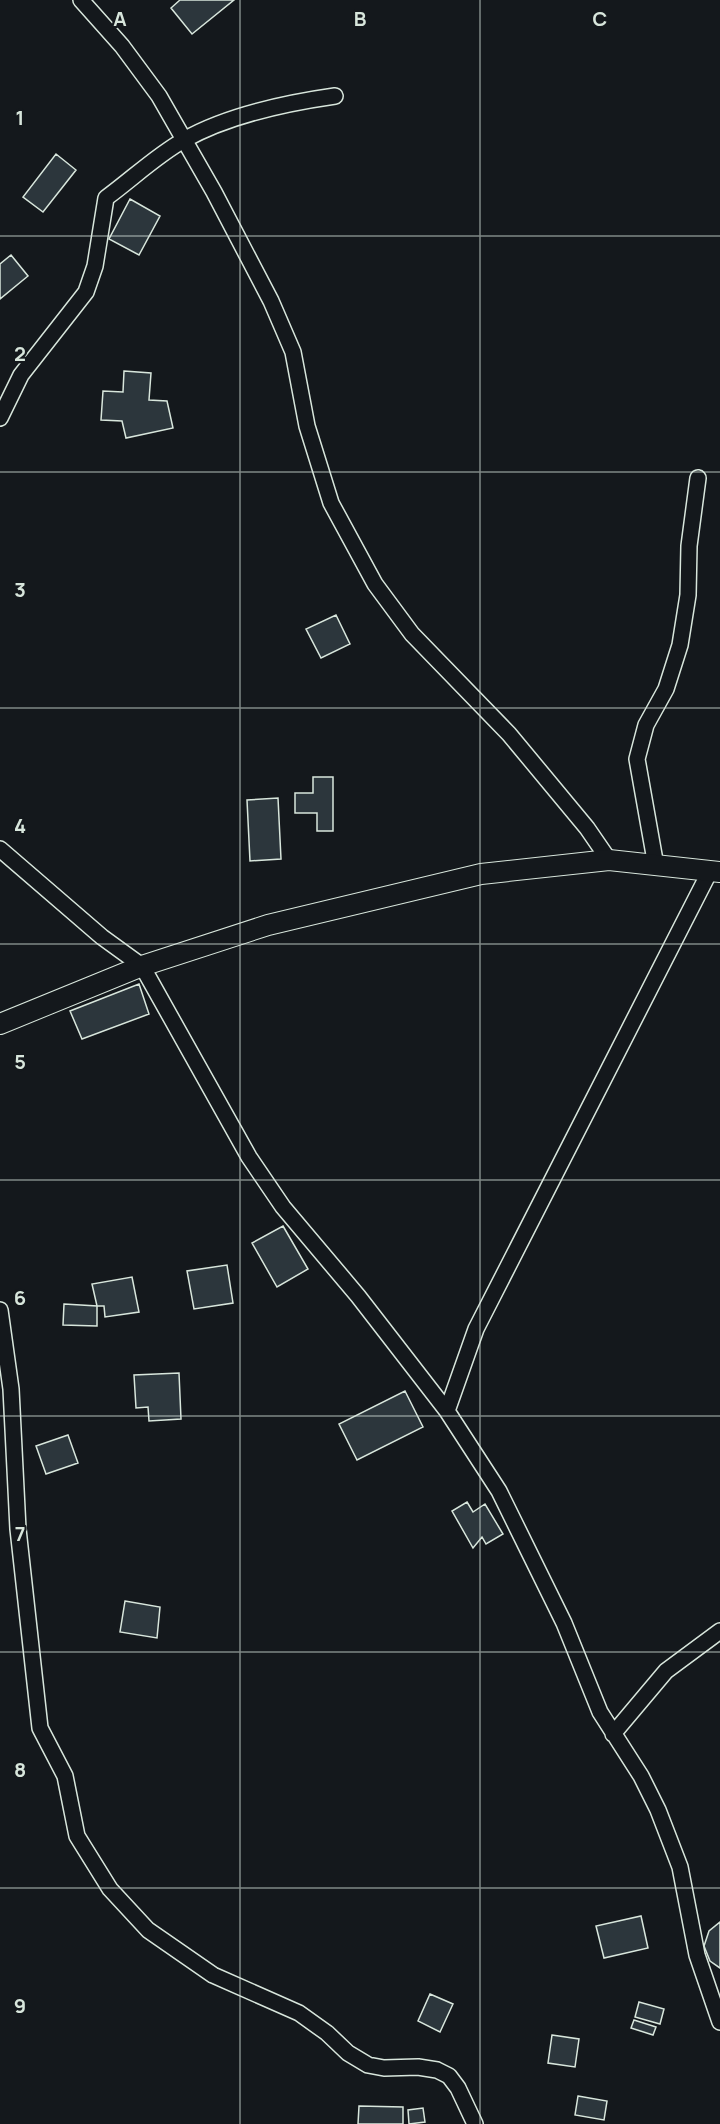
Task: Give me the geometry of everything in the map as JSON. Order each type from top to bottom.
[{"type":"main road","points":[[0,1024],[142,966],[268,926],[481,874],[609,860],[715,872]]},
{"type":"street","points":[[81,0],[122,46],[159,96],[214,192],[287,334],[323,481],[346,532],[375,584],[412,634],[509,734],[587,828],[609,860]]},
{"type":"street","points":[[0,418],[21,375],[86,292],[95,266],[106,198],[184,140],[272,107],[335,96]]},
{"type":"street","points":[[656,866],[637,759],[646,725],[666,689],[680,645],[688,595],[689,546],[698,478]]},
{"type":"street","points":[[0,849],[102,937],[142,966],[249,1157],[283,1207],[358,1296],[447,1410],[499,1491],[564,1623],[600,1712],[641,1776],[670,1839],[683,1878],[698,1955],[720,2022]]},
{"type":"street","points":[[447,1410],[476,1329],[715,872]]},
{"type":"street","points":[[0,1310],[11,1389],[18,1529],[40,1728],[64,1776],[78,1836],[110,1889],[148,1930],[213,1975],[299,2013],[327,2032],[348,2054],[368,2065],[384,2068],[418,2067],[437,2070],[449,2076],[458,2088],[475,2124]]},
{"type":"street","points":[[613,1734],[666,1671],[720,1631]]},
{"type":"building","points":[[180,0],[234,0],[192,34],[171,8]]},
{"type":"building","points":[[56,154],[76,170],[43,212],[23,197]]},
{"type":"building","points":[[130,199],[160,216],[139,255],[109,239]]},
{"type":"building","points":[[11,255],[28,276],[0,299],[0,264]]},
{"type":"building","points":[[124,371],[151,373],[149,400],[167,401],[173,428],[126,438],[122,421],[101,420],[103,391],[123,392]]},
{"type":"building","points":[[336,615],[350,644],[321,658],[306,629]]},
{"type":"building","points":[[313,777],[333,777],[333,831],[317,831],[317,813],[295,813],[295,793],[313,793]]},
{"type":"building","points":[[278,798],[281,859],[250,861],[247,800]]},
{"type":"building","points":[[139,984],[149,1014],[82,1039],[70,1011]]},
{"type":"building","points":[[283,1226],[308,1269],[277,1287],[252,1243]]},
{"type":"building","points":[[227,1265],[233,1303],[194,1309],[187,1271]]},
{"type":"building","points":[[132,1277],[139,1312],[105,1317],[104,1306],[97,1306],[92,1284]]},
{"type":"building","points":[[64,1304],[97,1306],[97,1326],[63,1325]]},
{"type":"building","points":[[179,1373],[181,1419],[149,1421],[148,1407],[136,1408],[134,1375]]},
{"type":"building","points":[[405,1391],[423,1427],[357,1460],[339,1424]]},
{"type":"building","points":[[68,1435],[78,1463],[46,1474],[36,1446]]},
{"type":"building","points":[[467,1502],[473,1512],[485,1504],[503,1534],[486,1544],[482,1537],[473,1548],[452,1511]]},
{"type":"building","points":[[125,1601],[160,1607],[157,1638],[120,1632]]},
{"type":"building","points":[[641,1916],[648,1948],[604,1958],[596,1926]]},
{"type":"building","points":[[720,1922],[720,1968],[710,1961],[704,1946],[709,1931]]},
{"type":"building","points":[[430,1994],[453,2004],[440,2032],[418,2021]]},
{"type":"building","points":[[639,2002],[664,2009],[660,2024],[635,2017]]},
{"type":"building","points":[[634,2020],[656,2027],[653,2035],[631,2028]]},
{"type":"building","points":[[552,2035],[579,2039],[575,2067],[548,2063]]},
{"type":"building","points":[[578,2096],[607,2101],[604,2120],[575,2115]]},
{"type":"building","points":[[359,2106],[403,2107],[403,2124],[358,2124]]},
{"type":"building","points":[[423,2108],[425,2122],[409,2124],[408,2110]]}]
